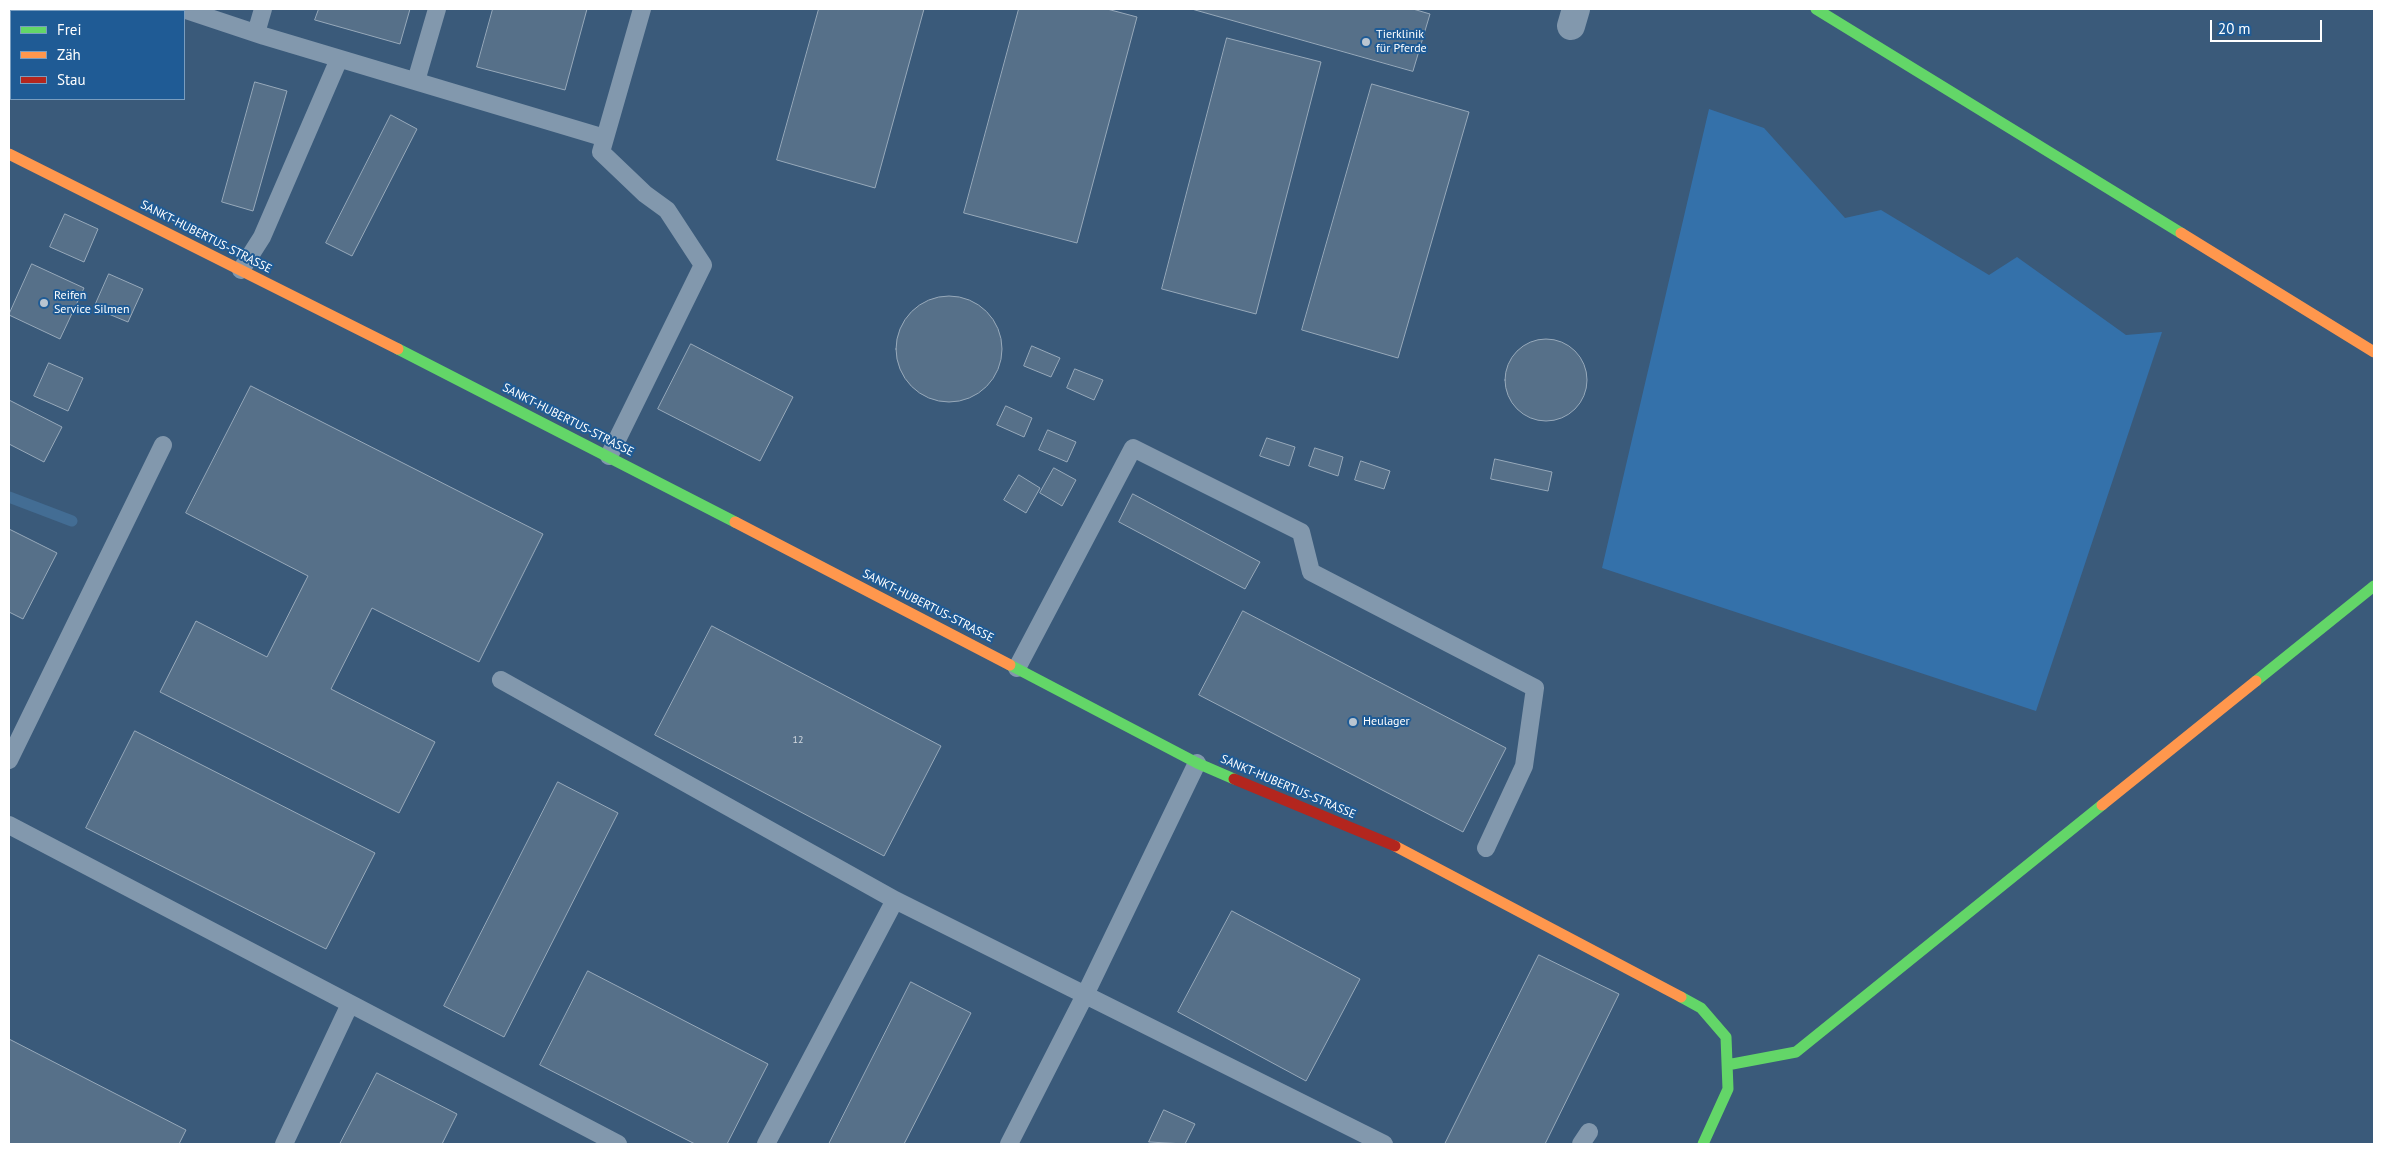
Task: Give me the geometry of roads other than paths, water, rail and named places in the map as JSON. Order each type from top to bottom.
[{"type":"street","points":[[1816,9],[2374,352]]},
{"type":"street","name":"SANKT-HUBERTUS-STRASSE","points":[[9,154],[609,456],[1197,763],[1410,853],[1701,1008],[1726,1037],[1728,1089],[1703,1144]]},
{"type":"street","points":[[1727,1065],[1796,1052],[2374,586]]},
{"type":"lane","points":[[183,9],[339,59],[605,138]]},
{"type":"lane","points":[[256,33],[263,9]]},
{"type":"lane","points":[[416,81],[437,9]]},
{"type":"lane","points":[[609,456],[703,265],[667,210],[646,194],[601,152],[642,9]]},
{"type":"lane","points":[[241,270],[262,237],[339,59]]},
{"type":"lane","points":[[9,760],[164,445]]},
{"type":"lane","points":[[1017,668],[1133,448],[1301,532],[1312,572],[1535,688],[1524,766],[1486,848]]},
{"type":"lane","points":[[501,680],[895,900],[1384,1144]]},
{"type":"lane","points":[[1009,1144],[1085,995],[1197,763]]},
{"type":"lane","points":[[9,825],[618,1144]]},
{"type":"lane","points":[[766,1144],[895,900]]},
{"type":"lane","points":[[284,1144],[350,1004]]},
{"type":"waterway","points":[[9,497],[72,521]]},
{"type":"place","name":"Tierklinik für Pferde","points":[[1366,42]]},
{"type":"place","name":"Reifen Service Silmen","points":[[44,303]]},
{"type":"place","name":"Heulager","points":[[1353,722]]}]
